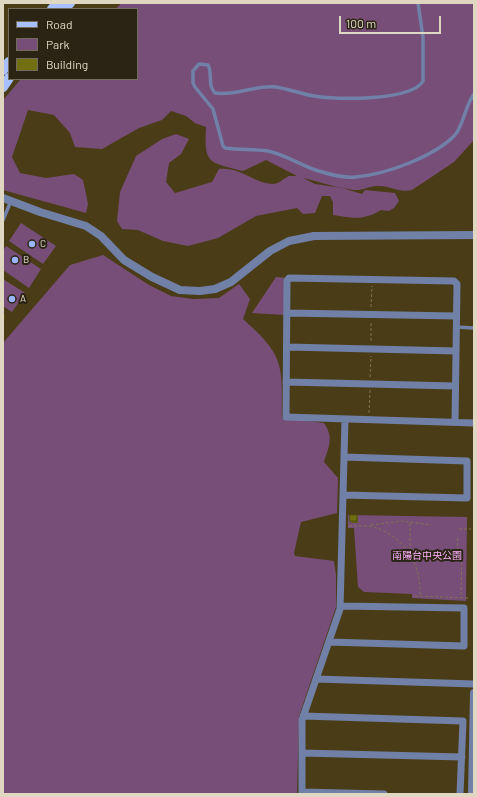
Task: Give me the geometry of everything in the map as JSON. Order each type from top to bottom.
[{"type":"street","points":[[7,200],[86,226],[101,236],[124,260],[152,277],[180,290],[200,292],[215,289],[231,282],[270,250],[289,241],[314,236],[474,235]]},
{"type":"street","points":[[455,422],[457,284],[454,281],[289,278],[287,281],[286,417],[474,423]]},
{"type":"street","points":[[287,313],[456,316]]},
{"type":"street","points":[[287,347],[456,351]]},
{"type":"street","points":[[286,382],[455,386]]},
{"type":"street","points":[[344,419],[341,606],[303,716],[302,793],[384,794]]},
{"type":"street","points":[[343,495],[466,498],[467,461],[344,457]]},
{"type":"street","points":[[329,642],[464,646],[464,608],[341,606]]},
{"type":"street","points":[[316,679],[474,684]]},
{"type":"street","points":[[472,794],[474,693]]},
{"type":"street","points":[[303,716],[463,721],[460,794]]},
{"type":"street","points":[[302,753],[462,756]]},
{"type":"lane","points":[[418,3],[423,38],[423,81],[420,86],[399,94],[349,100],[315,96],[275,87],[215,93],[210,84],[210,68],[208,65],[199,64],[193,71],[193,83],[213,109],[223,146],[225,148],[268,151],[320,171],[336,175],[353,177],[370,175],[394,168],[416,159],[437,148],[454,136],[474,94]]},
{"type":"lane","points":[[3,220],[7,200]]},
{"type":"lane","points":[[456,327],[474,328]]},
{"type":"path","points":[[342,526],[369,526],[402,521],[431,525]]},
{"type":"path","points":[[409,551],[410,522]]},
{"type":"path","points":[[369,526],[387,531],[402,542],[409,551],[419,579],[420,596]]},
{"type":"path","points":[[459,529],[470,529]]},
{"type":"path","points":[[457,551],[458,536]]},
{"type":"path","points":[[409,551],[462,551],[461,598]]},
{"type":"path","points":[[415,596],[470,598]]},
{"type":"green space","points":[[121,3],[474,3],[474,140],[454,162],[412,190],[403,191],[383,186],[376,186],[354,190],[303,178],[315,184],[342,188],[362,194],[365,190],[395,193],[399,201],[394,208],[389,211],[381,210],[369,216],[358,218],[333,215],[333,202],[330,196],[322,196],[315,213],[303,214],[297,208],[256,216],[218,238],[188,246],[163,241],[138,230],[122,229],[117,221],[120,192],[136,156],[162,139],[176,134],[189,139],[181,154],[169,163],[166,182],[175,193],[212,182],[219,169],[234,170],[259,181],[272,184],[289,176],[297,176],[266,160],[243,171],[216,163],[211,160],[206,149],[206,127],[195,123],[186,116],[171,111],[162,120],[139,128],[102,149],[75,147],[70,133],[54,115],[28,110],[12,157],[20,173],[46,178],[74,174],[83,180],[88,204],[86,213],[3,190],[3,100],[20,80],[138,80],[138,8],[117,8]]},
{"type":"green space","name":"C","points":[[21,223],[56,246],[43,264],[9,241]]},
{"type":"green space","name":"B","points":[[6,246],[41,269],[29,288],[3,270],[3,251]]},
{"type":"green space","points":[[103,255],[149,285],[171,296],[193,299],[219,298],[239,284],[250,299],[243,319],[267,343],[278,362],[282,385],[282,418],[324,423],[329,433],[330,442],[324,462],[338,478],[337,513],[301,522],[294,553],[295,556],[334,561],[336,575],[336,607],[299,716],[297,794],[3,794],[3,343],[70,265]]},
{"type":"green space","points":[[276,277],[286,278],[285,315],[252,313]]},
{"type":"green space","name":"A","points":[[3,279],[25,293],[12,312],[3,306]]},
{"type":"green space","name":"南陽台中央公園","points":[[348,515],[467,517],[466,601],[412,598],[412,594],[364,592],[358,587],[354,528],[348,528]]},
{"type":"building","points":[[350,515],[357,515],[357,521],[350,521]]},
{"type":"place","name":"C","points":[[32,244]]},
{"type":"place","name":"B","points":[[15,260]]},
{"type":"place","name":"A","points":[[12,299]]}]
